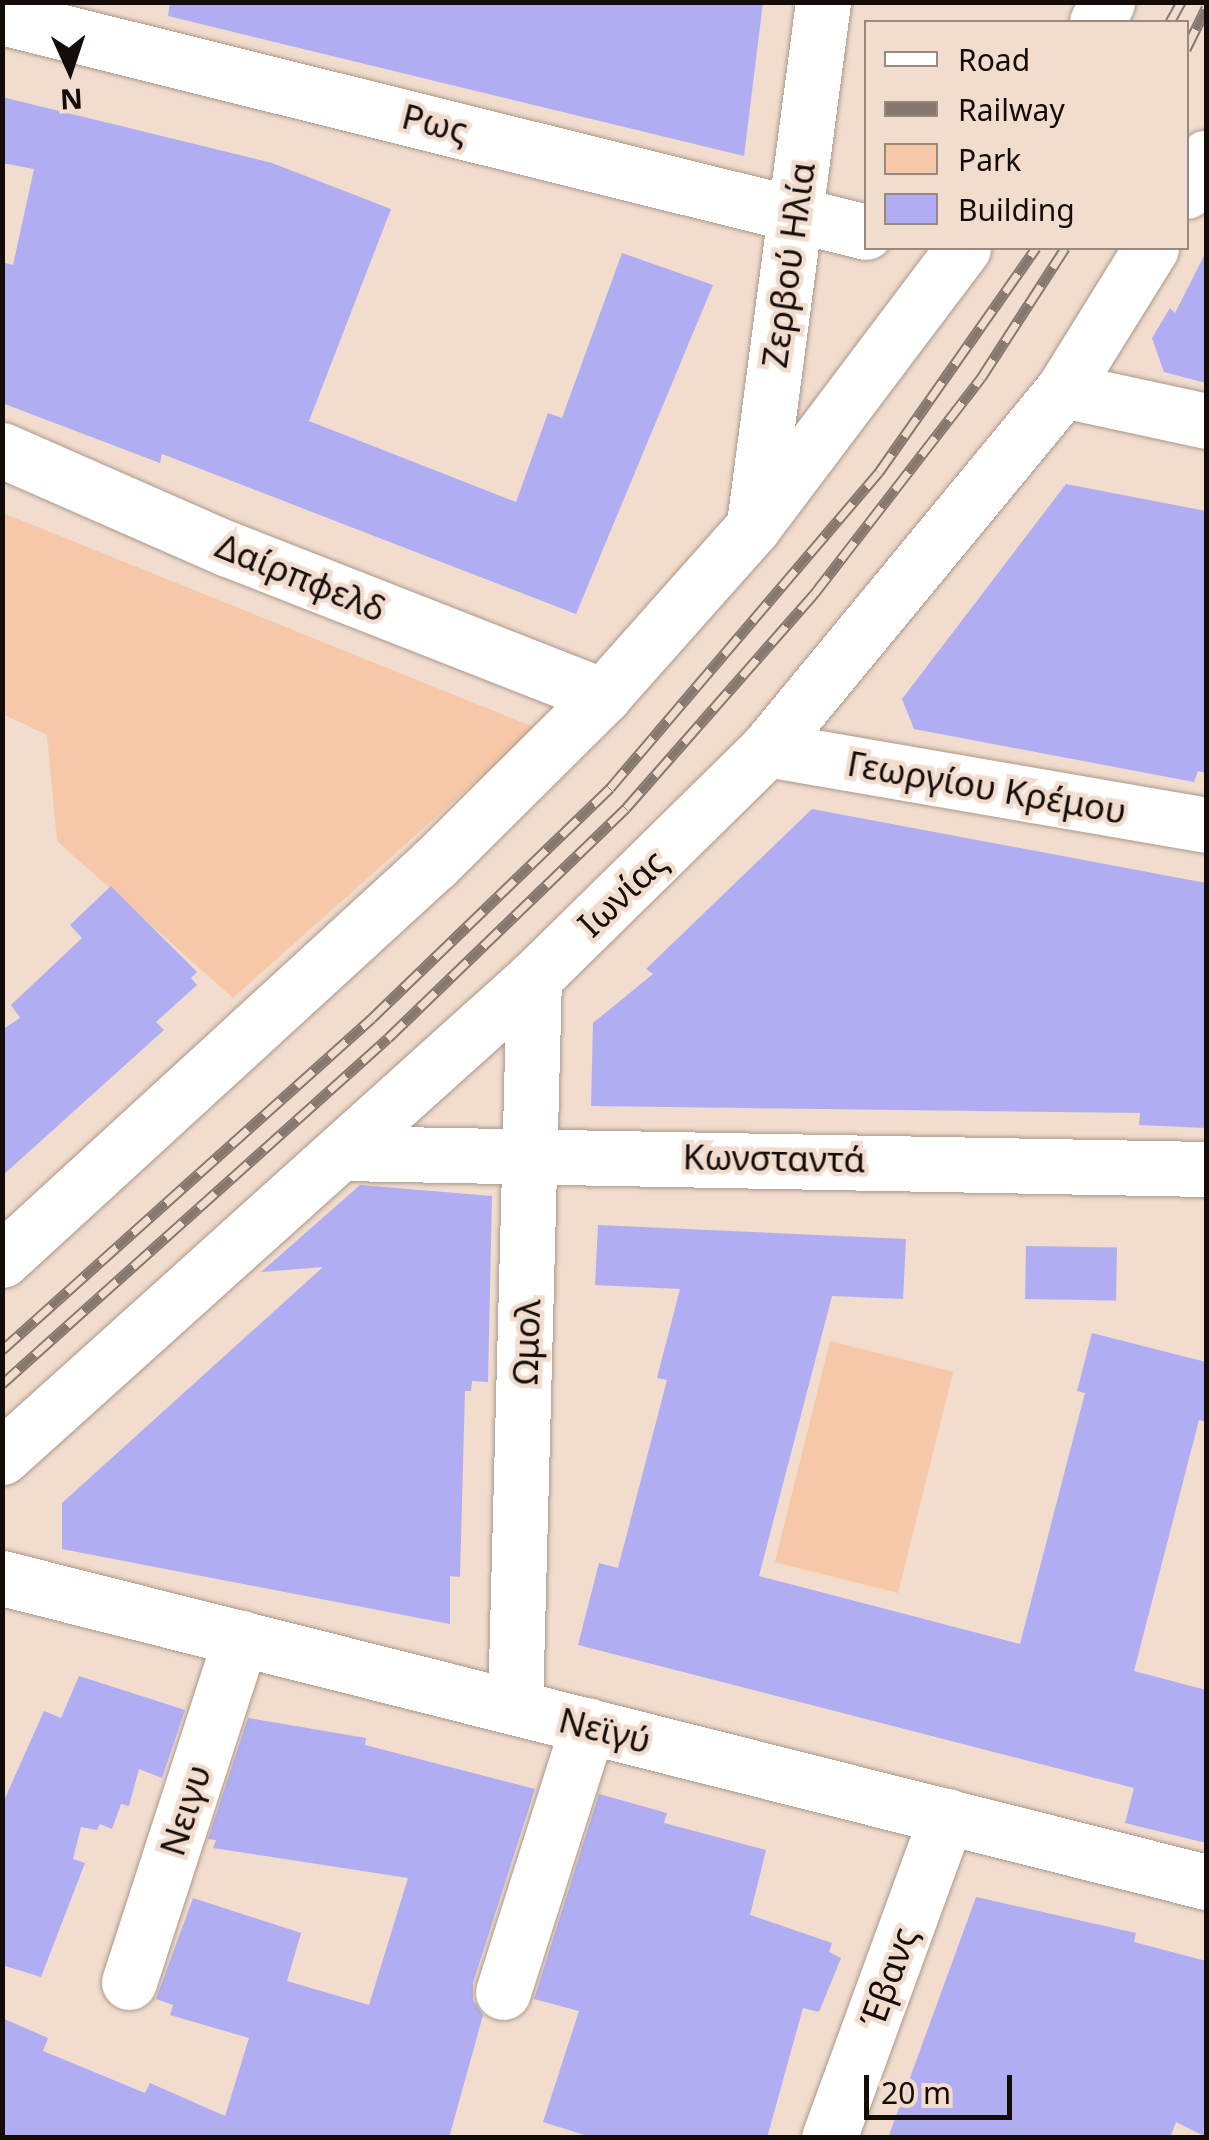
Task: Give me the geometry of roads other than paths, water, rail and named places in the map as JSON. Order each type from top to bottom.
[{"type":"street","name":"Ζερβού Ηλία","points":[[754,527],[823,2]]},
{"type":"street","name":"Ρως","points":[[2,17],[796,211],[864,231]]},
{"type":"street","points":[[1189,186],[1206,158]]},
{"type":"street","name":"Ιωνίας","points":[[2,1457],[534,978],[767,749],[1063,390],[1150,250]]},
{"type":"street","points":[[2,1260],[435,863],[604,696],[754,527],[947,251]]},
{"type":"street","points":[[1063,390],[1206,421]]},
{"type":"street","name":"Δαίρπφελδ","points":[[2,450],[228,549],[604,696]]},
{"type":"street","name":"Γεωργίου Κρέμου","points":[[767,749],[1206,824]]},
{"type":"street","name":"Ωμολ","points":[[514,1707],[534,978]]},
{"type":"street","name":"Κωνσταντά","points":[[342,1153],[532,1152],[1206,1169]]},
{"type":"street","name":"Νεϊγύ","points":[[2,1578],[1206,1882]]},
{"type":"street","name":"Νειγυ","points":[[129,1982],[242,1638]]},
{"type":"street","points":[[504,1992],[588,1726]]},
{"type":"street","name":"Έβανς","points":[[828,2138],[947,1816]]},
{"type":"railway","points":[[1171,20],[1181,2]]},
{"type":"railway","points":[[1189,43],[1206,8]]},
{"type":"railway","points":[[2,1350],[372,1018],[610,788],[879,472],[1035,250]]},
{"type":"railway","points":[[2,1384],[388,1038],[626,808],[814,594],[981,378],[1064,250]]}]
